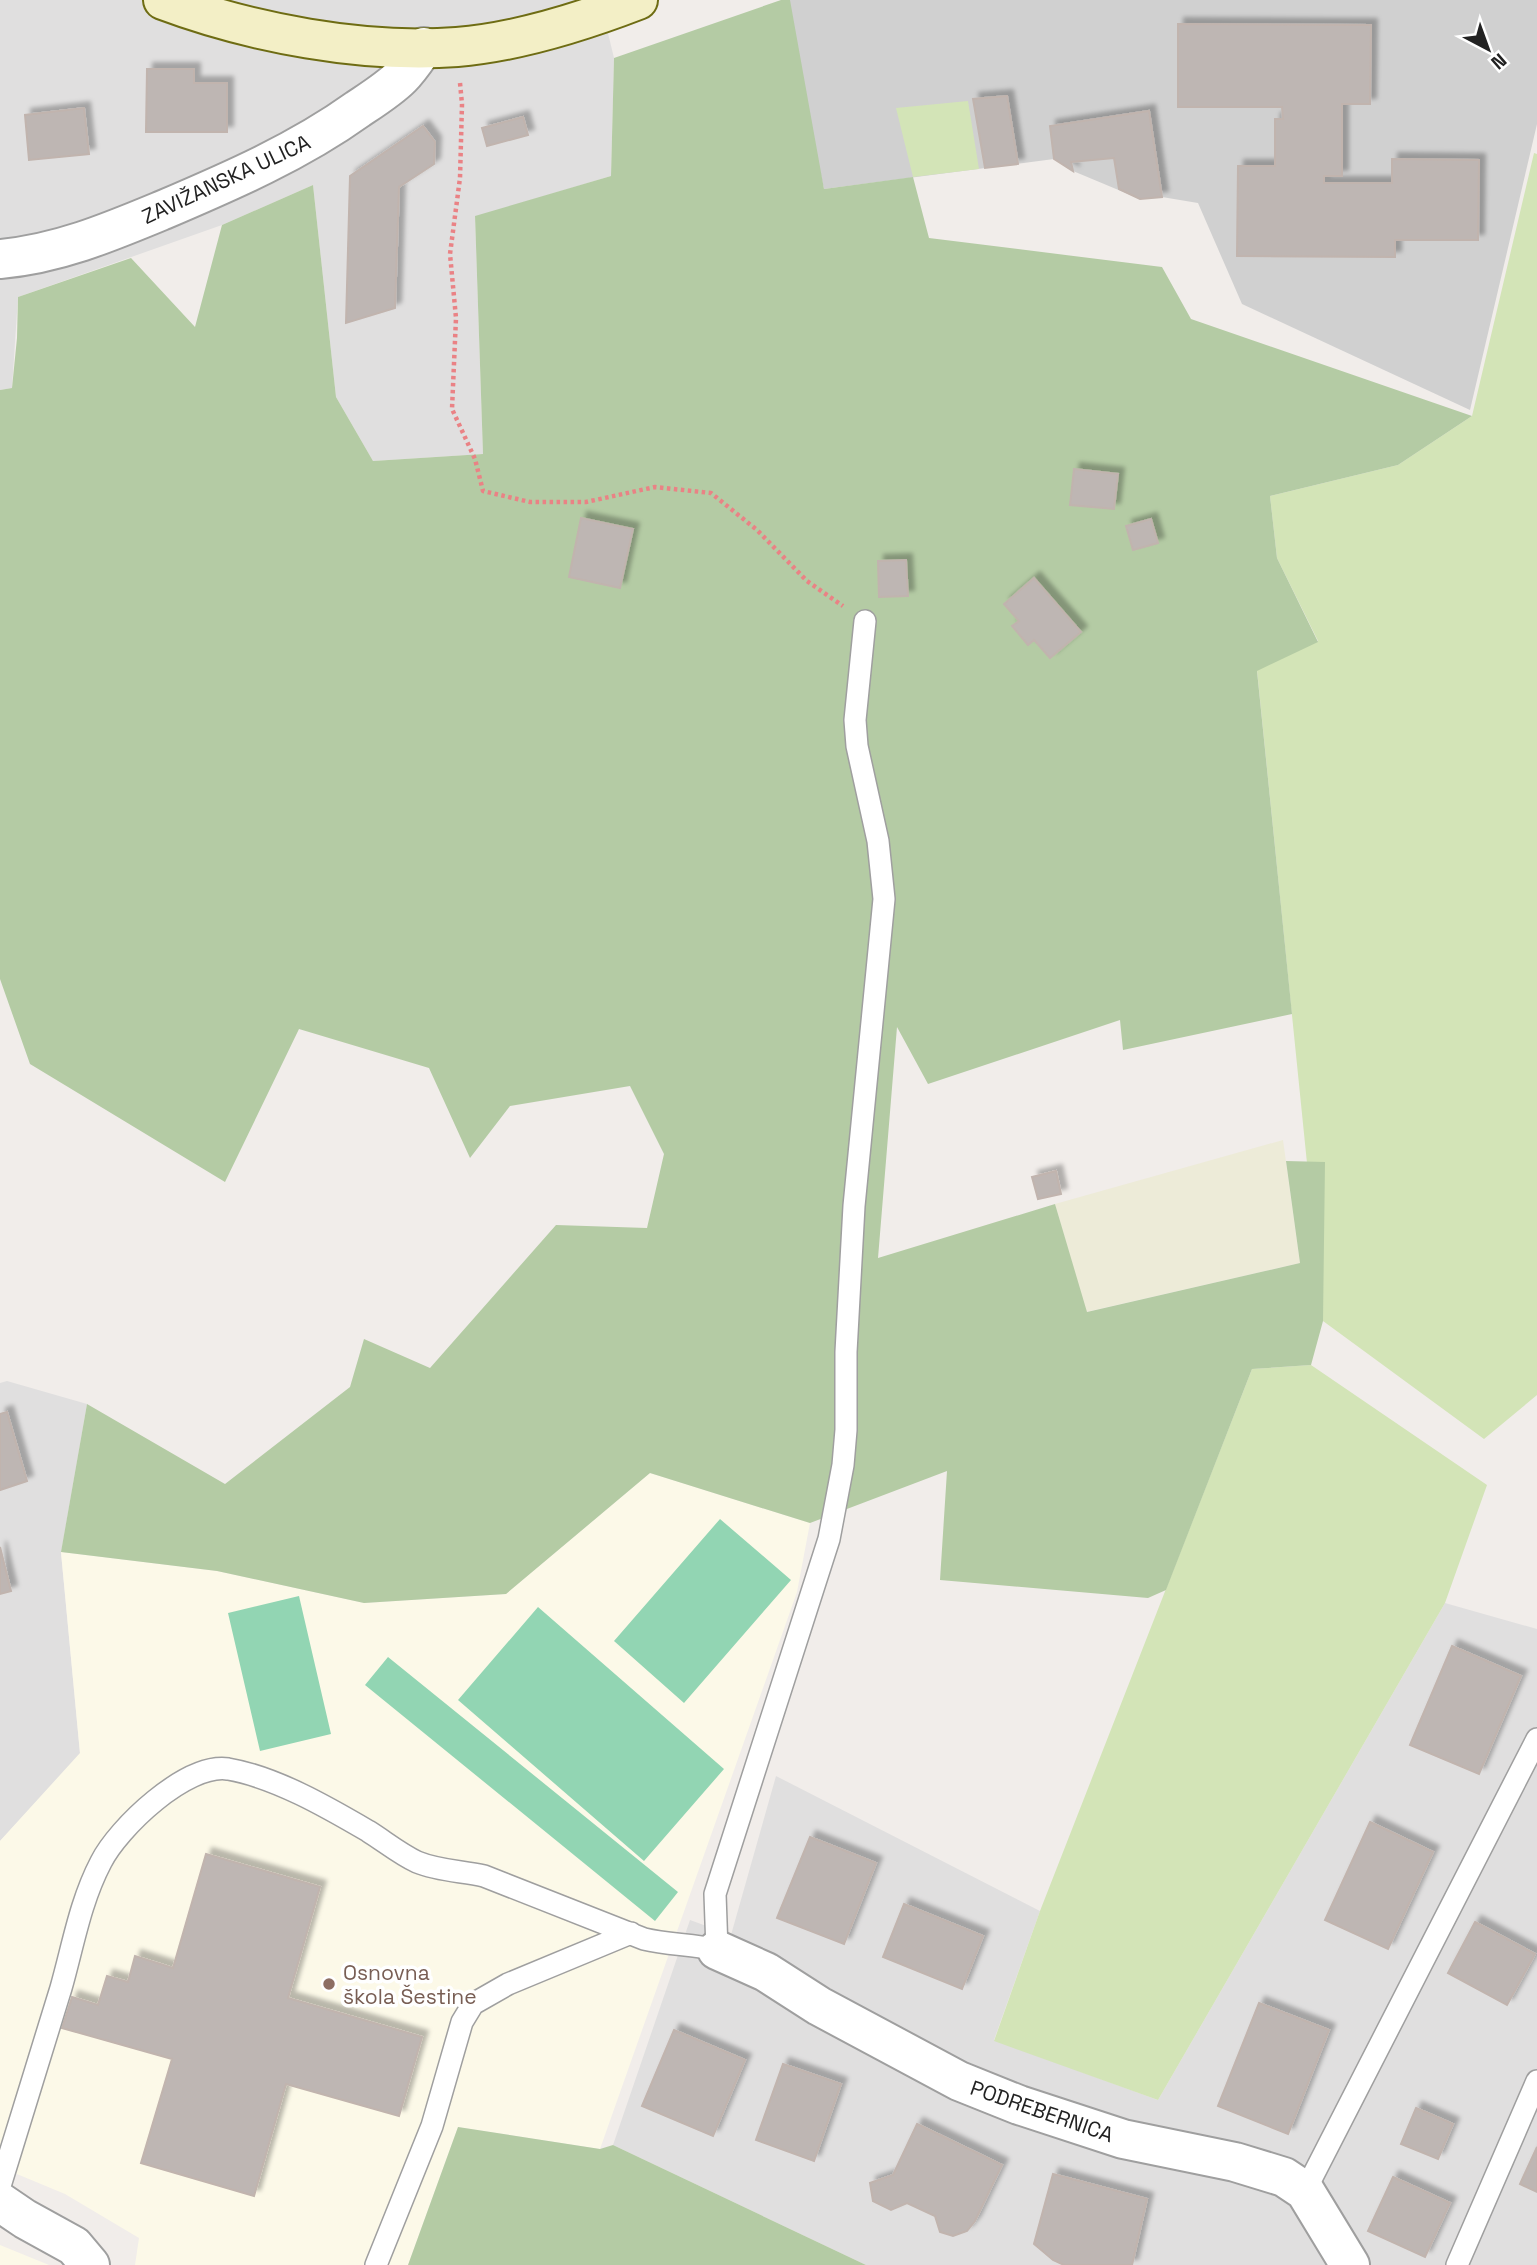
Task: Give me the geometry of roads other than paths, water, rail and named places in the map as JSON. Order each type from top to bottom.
[{"type":"main road","points":[[163,0],[232,22],[298,37],[424,47],[457,47],[523,35],[575,22],[638,0]]},
{"type":"street","name":"ZAVIŽANSKA ULICA","points":[[0,259],[29,256],[74,245],[118,230],[247,174],[317,136],[378,95],[401,78],[424,47]]},
{"type":"street","name":"PODREBERNICA","points":[[717,1950],[766,1972],[819,2006],[959,2081],[1019,2105],[1123,2139],[1235,2162],[1284,2177],[1305,2191],[1350,2265]]},
{"type":"street","points":[[0,2202],[74,2246],[90,2265]]},
{"type":"lane","points":[[0,2186],[86,1895],[102,1860],[118,1837],[139,1816],[184,1780],[204,1771],[225,1769],[271,1781],[353,1823],[415,1861],[438,1869],[484,1876],[666,1944],[691,1944],[717,1950],[715,1895],[826,1550],[843,1465],[853,1206],[884,899],[878,841],[857,746],[855,720],[865,621]]},
{"type":"lane","points":[[1305,2191],[1537,1739]]},
{"type":"lane","points":[[376,2265],[432,2126],[462,2022],[473,2004],[508,1984],[631,1933]]},
{"type":"lane","points":[[1457,2265],[1537,2081]]},
{"type":"place","name":"Osnovna škola Šestine","points":[[329,1984]]}]
